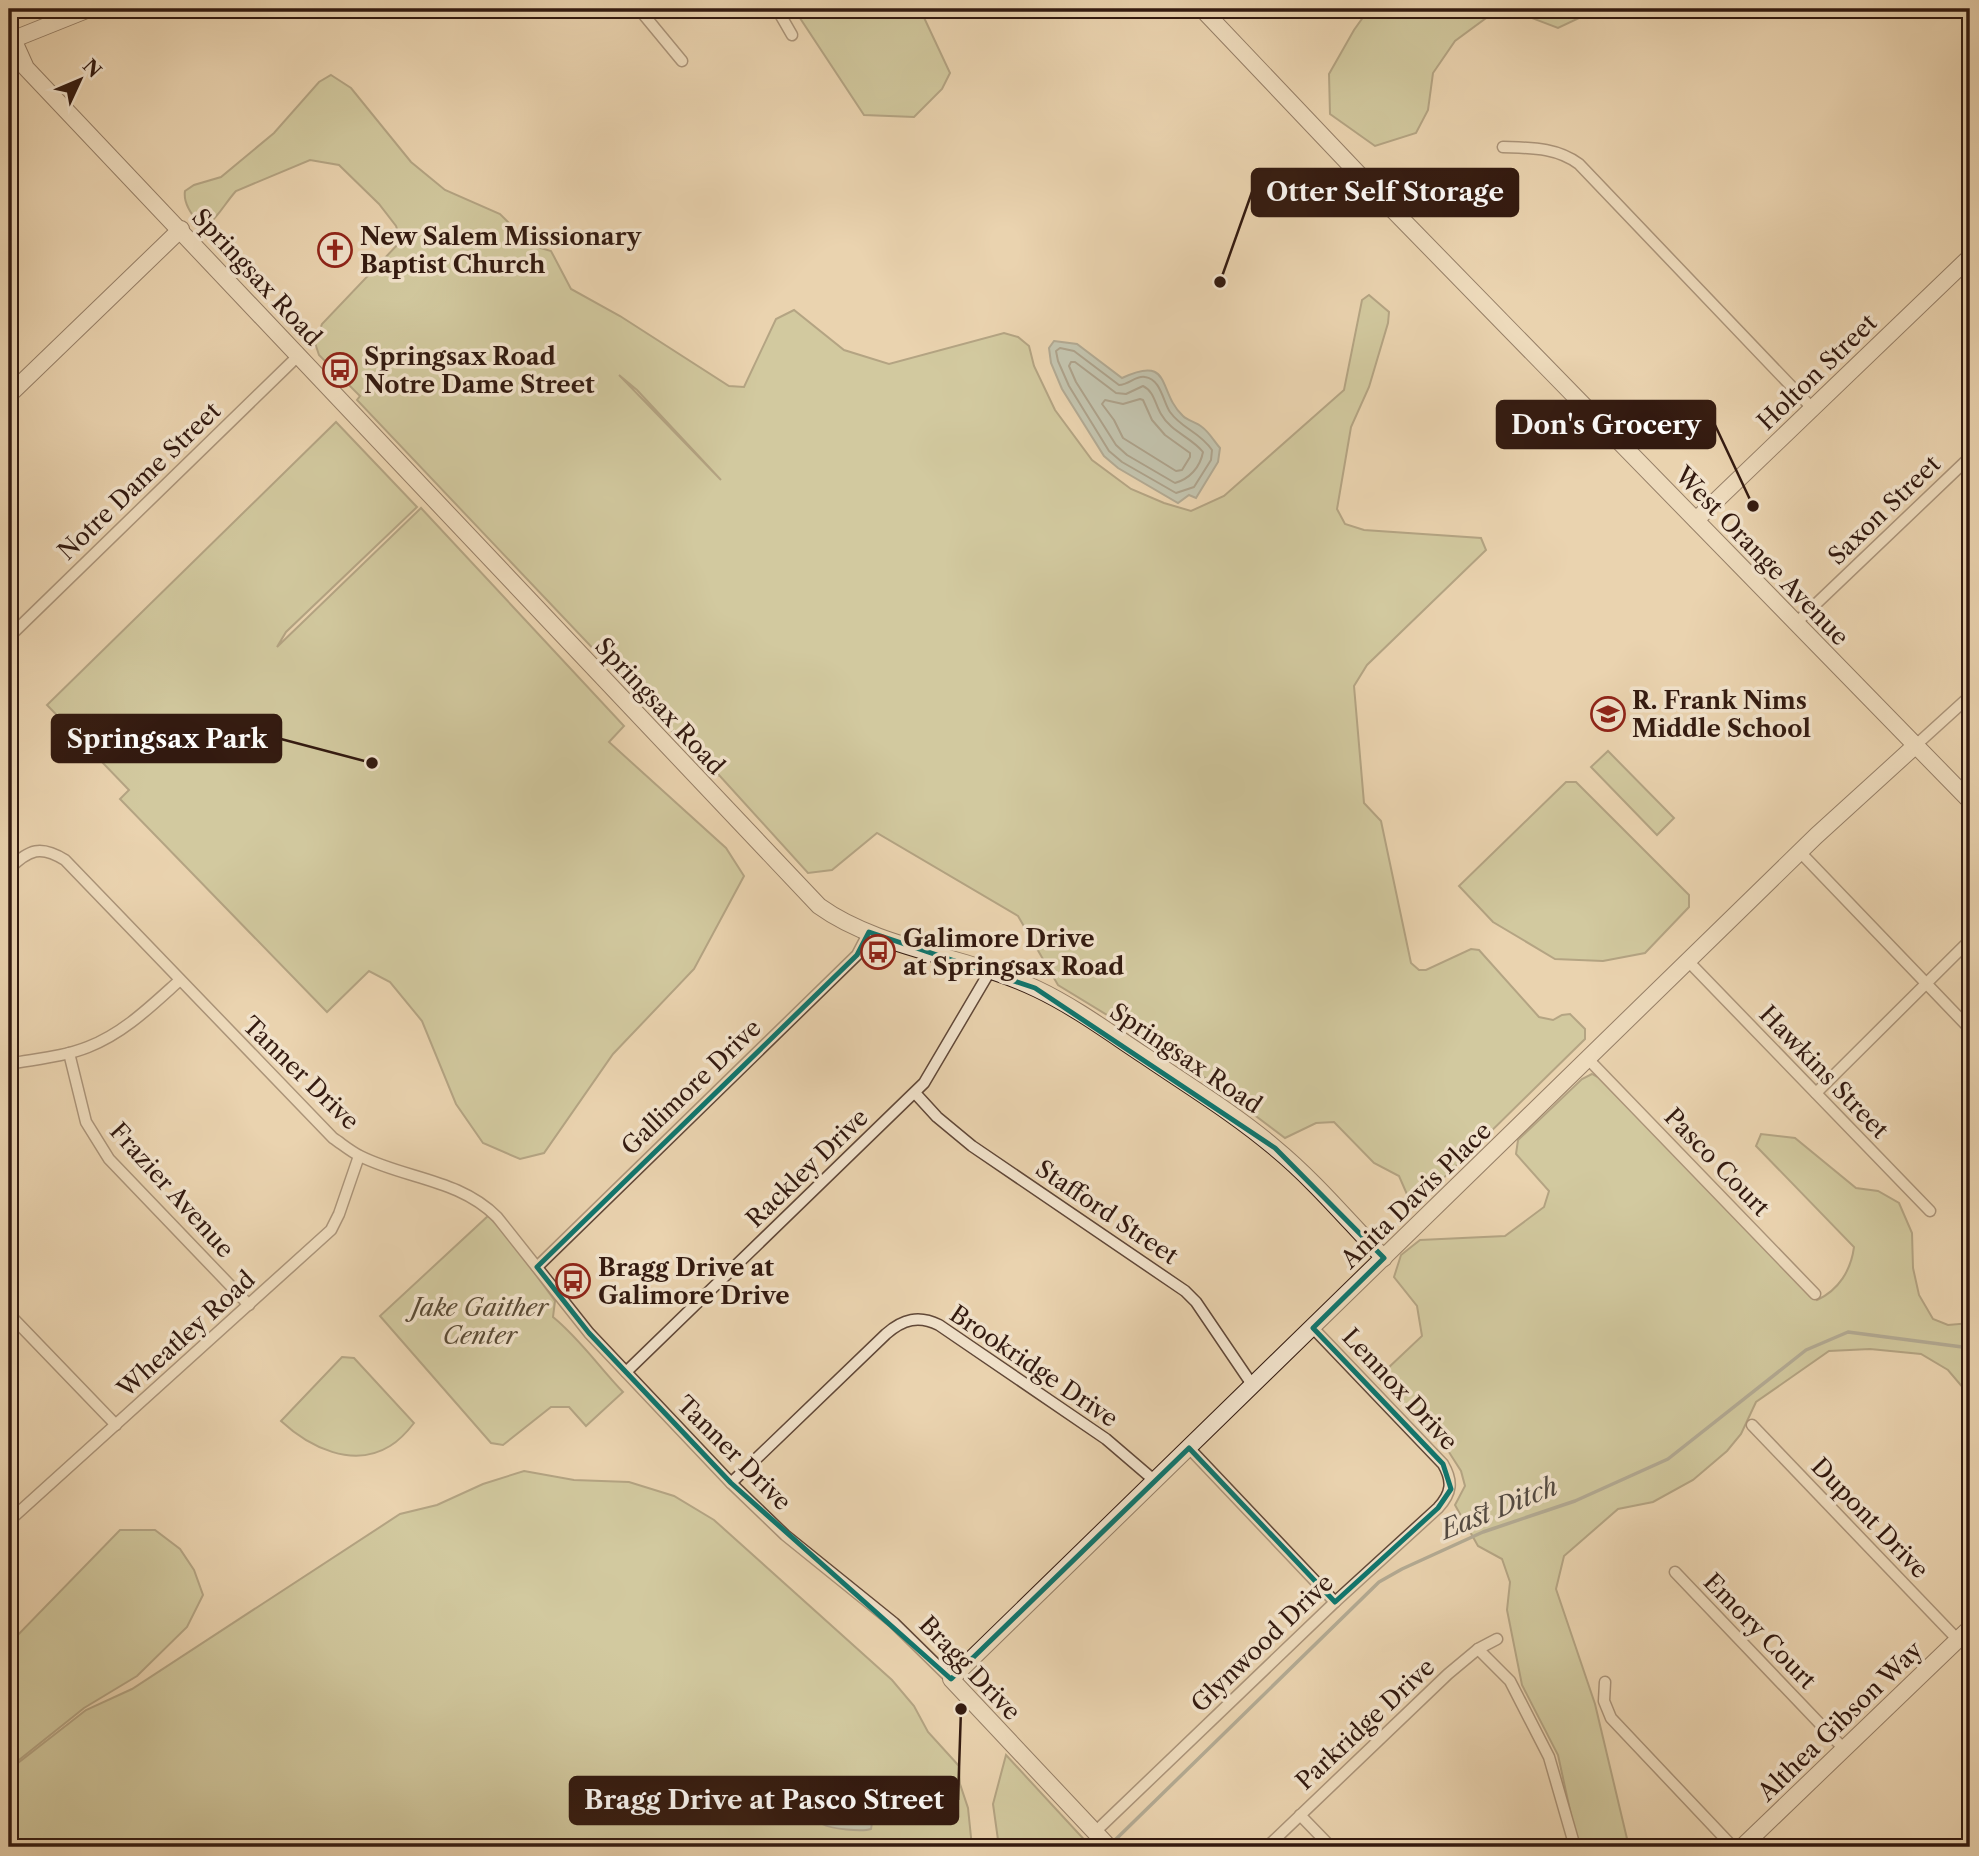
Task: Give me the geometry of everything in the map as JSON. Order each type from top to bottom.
[{"type":"street","points":[[11,40],[89,9]]},
{"type":"street","points":[[639,9],[682,61]]},
{"type":"street","points":[[778,9],[792,35]]},
{"type":"street","name":"West Orange Avenue","points":[[1202,9],[1390,207],[1970,801]]},
{"type":"street","name":"Springsax Road","points":[[11,40],[26,68],[793,881],[833,916],[869,932],[990,971],[1057,999],[1234,1117],[1275,1148],[1303,1173],[1384,1258]]},
{"type":"street","points":[[1503,147],[1541,148],[1561,154],[1579,164],[1813,409]]},
{"type":"street","points":[[9,395],[180,229]]},
{"type":"street","name":"Holton Street","points":[[1696,520],[1970,257]]},
{"type":"street","name":"Notre Dame Street","points":[[9,637],[299,355]]},
{"type":"street","name":"Saxon Street","points":[[1796,623],[1970,457]]},
{"type":"street","points":[[1916,745],[1970,696]]},
{"type":"street","name":"Anita Davis Place","points":[[951,1679],[1800,852],[1916,745]]},
{"type":"street","name":"Tanner Drive","points":[[9,869],[26,854],[39,850],[51,852],[65,860],[324,1131],[359,1156],[456,1189],[477,1199],[498,1217],[589,1333],[731,1483],[785,1535]]},
{"type":"street","points":[[1800,852],[1970,1029]]},
{"type":"street","name":"Gallimore Drive","points":[[537,1267],[858,955],[869,932]]},
{"type":"street","points":[[1816,1093],[1970,940]]},
{"type":"street","name":"Hawkins Street","points":[[1689,962],[1930,1211]]},
{"type":"street","name":"Rackley Drive","points":[[626,1372],[915,1093],[924,1083],[990,971]]},
{"type":"street","points":[[9,1063],[87,1048],[124,1029],[180,981]]},
{"type":"street","name":"Frazier Avenue","points":[[69,1053],[86,1122],[109,1159],[250,1305]]},
{"type":"street","name":"Pasco Court","points":[[1588,1059],[1815,1294]]},
{"type":"street","name":"Stafford Street","points":[[915,1093],[937,1117],[972,1146],[1185,1291],[1196,1302],[1253,1386]]},
{"type":"street","name":"Wheatley Road","points":[[9,1521],[331,1230],[340,1214],[359,1156]]},
{"type":"street","points":[[9,1314],[116,1424]]},
{"type":"street","name":"Brookridge Drive","points":[[731,1483],[886,1334],[903,1322],[921,1319],[939,1325],[1107,1439],[1155,1481]]},
{"type":"street","name":"Lennox Drive","points":[[1313,1328],[1443,1464],[1451,1482]]},
{"type":"street","name":"Dupont Drive","points":[[1752,1425],[1966,1634]]},
{"type":"street","points":[[1189,1448],[1335,1602]]},
{"type":"street","name":"Glynwood Drive","points":[[1102,1839],[1335,1602],[1438,1508],[1449,1495],[1451,1482]]},
{"type":"street","name":"Bragg Drive","points":[[785,1535],[894,1623],[951,1679],[1102,1839]]},
{"type":"street","name":"Emory Court","points":[[1675,1572],[1844,1749]]},
{"type":"street","name":"Althea Gibson Way","points":[[1742,1847],[1966,1634]]},
{"type":"street","name":"Parkridge Drive","points":[[1267,1847],[1448,1674],[1478,1649],[1497,1639]]},
{"type":"street","points":[[1478,1649],[1510,1681],[1549,1757],[1575,1847]]},
{"type":"street","points":[[1605,1682],[1604,1700],[1611,1718],[1733,1847]]},
{"type":"street","points":[[1300,1815],[1331,1847]]},
{"type":"highlighted area","points":[[869,932],[1035,988],[1275,1148],[1384,1258],[1313,1328],[1443,1464],[1451,1489],[1438,1508],[1335,1602],[1189,1448],[951,1679],[731,1483],[589,1333],[537,1267],[857,955]]},
{"type":"green space","points":[[794,9],[920,9],[950,73],[942,89],[914,117],[864,115]]},
{"type":"green space","points":[[1369,9],[1598,9],[1558,28],[1511,10],[1493,13],[1455,41],[1433,73],[1428,110],[1416,133],[1375,146],[1330,114],[1329,74]]},
{"type":"green space","points":[[331,75],[351,88],[411,162],[445,190],[500,214],[531,245],[551,251],[571,289],[620,316],[729,386],[744,387],[776,319],[794,310],[844,350],[889,364],[1004,333],[1018,337],[1029,346],[1034,366],[1055,410],[1092,460],[1131,489],[1191,511],[1224,496],[1344,390],[1362,300],[1369,295],[1389,312],[1388,323],[1369,387],[1351,427],[1337,509],[1345,524],[1364,530],[1481,538],[1486,550],[1367,665],[1354,686],[1364,803],[1381,821],[1411,963],[1419,970],[1426,970],[1471,949],[1479,950],[1539,1017],[1553,1020],[1570,1014],[1585,1029],[1585,1039],[1413,1208],[1399,1176],[1374,1163],[1334,1122],[1316,1123],[1285,1138],[1184,1062],[1058,985],[1018,916],[877,833],[832,870],[808,873],[719,775],[715,777],[357,400],[360,396],[319,355],[315,343],[322,324],[401,241],[396,226],[379,204],[339,165],[310,160],[236,191],[209,224],[199,223],[186,204],[185,191],[194,185],[221,177],[274,133],[319,82]],"holes":[[[619,375],[637,390],[721,480]]]},
{"type":"green space","points":[[336,422],[417,507],[286,632],[277,647],[421,508],[624,726],[609,742],[726,848],[744,876],[694,969],[613,1054],[544,1153],[520,1159],[483,1143],[456,1104],[422,1021],[390,982],[369,971],[327,1012],[120,799],[129,790],[47,705]]},
{"type":"green space","points":[[1608,751],[1674,818],[1657,835],[1591,767]]},
{"type":"green space","points":[[1566,782],[1576,782],[1689,895],[1689,907],[1645,953],[1603,961],[1555,959],[1493,922],[1459,886]]},
{"type":"green space","points":[[1592,1074],[1599,1078],[1817,1300],[1832,1291],[1843,1278],[1854,1247],[1756,1146],[1761,1134],[1795,1138],[1856,1188],[1878,1191],[1899,1203],[1912,1233],[1913,1268],[1919,1295],[1933,1319],[1948,1325],[1970,1323],[1970,1396],[1948,1370],[1921,1354],[1870,1349],[1829,1351],[1756,1402],[1741,1434],[1727,1451],[1693,1480],[1653,1502],[1618,1509],[1564,1556],[1556,1589],[1595,1704],[1629,1847],[1578,1847],[1558,1755],[1522,1685],[1507,1610],[1510,1582],[1502,1559],[1478,1546],[1455,1505],[1465,1486],[1461,1471],[1447,1449],[1387,1387],[1386,1370],[1422,1336],[1417,1306],[1394,1277],[1401,1255],[1420,1240],[1505,1236],[1544,1207],[1549,1191],[1516,1154],[1518,1140],[1582,1079]]},
{"type":"green space","name":"Jake Gaither Center","points":[[488,1216],[507,1235],[555,1301],[553,1317],[623,1392],[586,1426],[569,1407],[551,1407],[503,1445],[491,1443],[380,1316]]},
{"type":"green space","points":[[342,1357],[354,1358],[414,1423],[397,1441],[376,1453],[347,1455],[332,1452],[305,1439],[281,1421]]},
{"type":"green space","points":[[524,1471],[574,1480],[629,1482],[674,1496],[714,1520],[892,1680],[914,1706],[928,1732],[959,1766],[960,1784],[968,1808],[972,1847],[9,1847],[9,1770],[86,1710],[132,1689],[400,1514],[437,1505],[483,1484]]},
{"type":"green space","points":[[120,1530],[155,1530],[180,1549],[194,1570],[203,1595],[187,1627],[137,1676],[84,1708],[9,1768],[9,1640],[15,1638]]},
{"type":"green space","points":[[1006,1755],[1091,1847],[999,1847],[993,1804]]},
{"type":"water","points":[[1054,341],[1077,344],[1122,378],[1149,370],[1157,373],[1183,416],[1205,429],[1220,448],[1218,462],[1196,498],[1189,495],[1178,503],[1118,468],[1104,456],[1062,389],[1051,363],[1049,348]]},
{"type":"water","points":[[853,1795],[868,1809],[872,1819],[871,1829],[846,1829],[822,1824],[820,1814],[827,1806]]},
{"type":"waterway","name":"East Ditch","points":[[1111,1844],[1379,1582],[1483,1532],[1575,1501],[1668,1459],[1806,1350],[1848,1332],[1970,1348]]},
{"type":"place","name":"New Salem Missionary Baptist Church","points":[[335,250]]},
{"type":"place","name":"Otter Self Storage","points":[[1220,282]]},
{"type":"place","name":"Springsax Road Notre Dame Street","points":[[340,370]]},
{"type":"place","name":"Don's Grocery","points":[[1753,506]]},
{"type":"place","name":"R. Frank Nims Middle School","points":[[1608,714]]},
{"type":"place","name":"Springsax Park","points":[[372,763]]},
{"type":"place","name":"Galimore Drive at Springsax Road","points":[[878,952]]},
{"type":"place","name":"Bragg Drive at Galimore Drive","points":[[573,1281]]},
{"type":"place","name":"Bragg Drive at Pasco Street","points":[[961,1709]]}]
